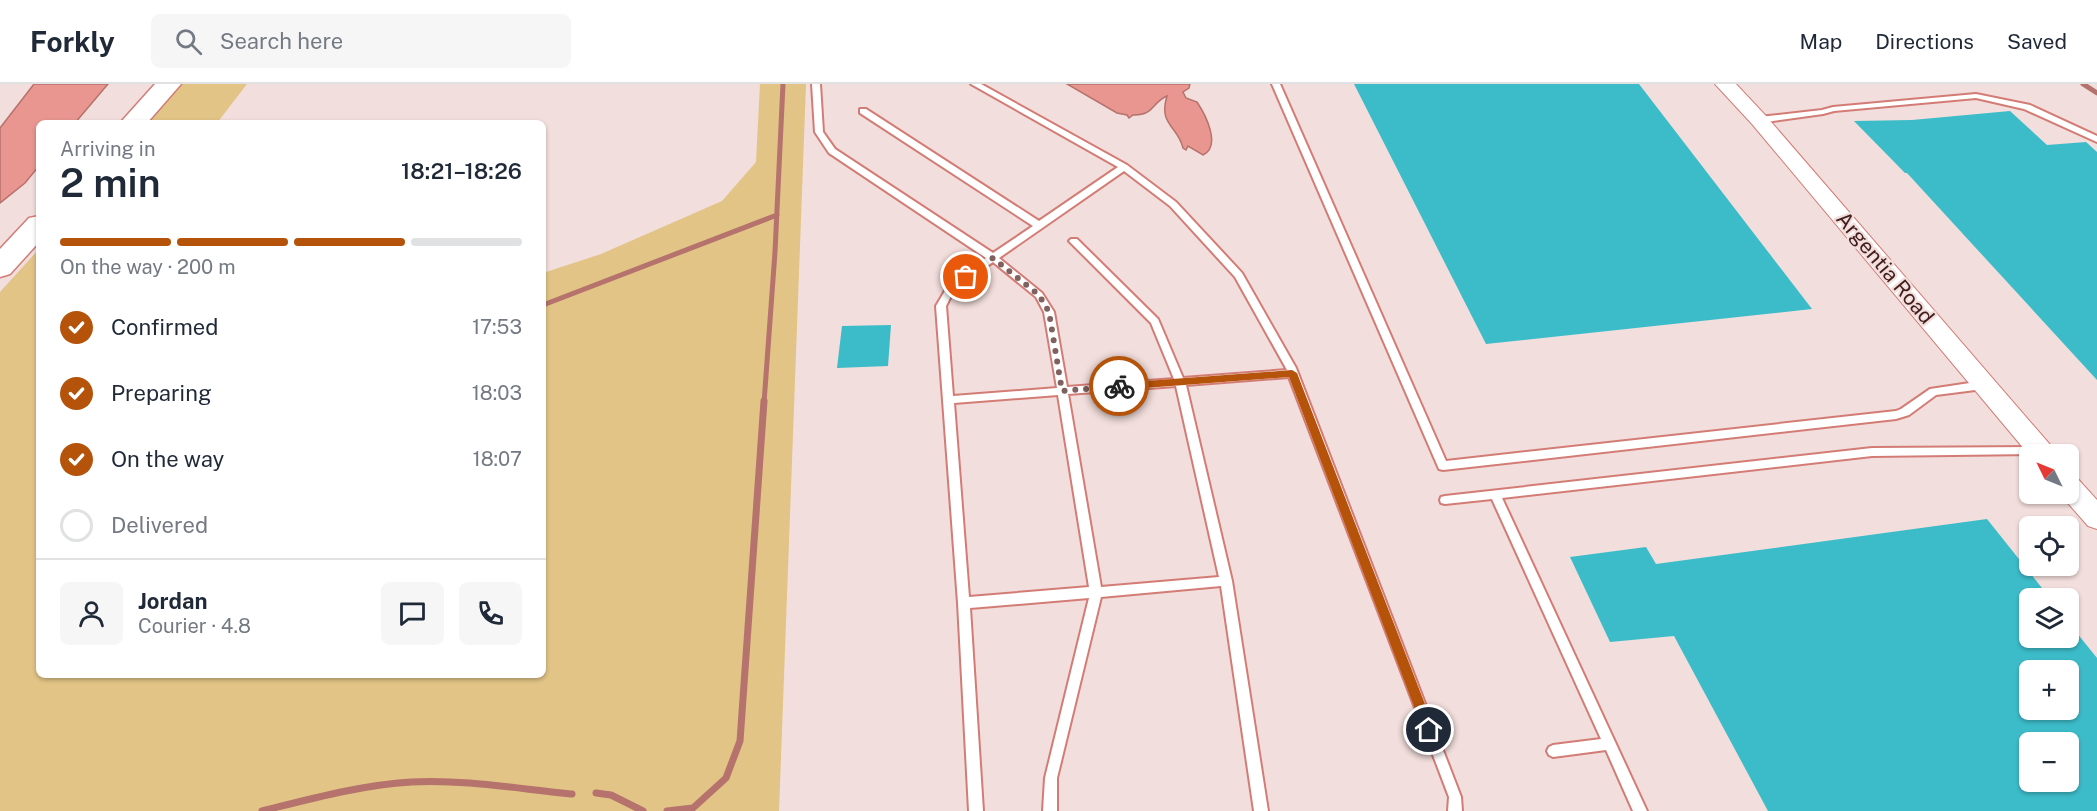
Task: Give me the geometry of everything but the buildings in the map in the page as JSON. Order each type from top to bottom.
[{"type":"highway","points":[[136,120],[169,84]]},
{"type":"highway","points":[[0,267],[36,228]]},
{"type":"street","name":"Argentia Road","points":[[1725,84],[1759,120],[2033,444]]},
{"type":"street","points":[[2079,498],[2097,519]]},
{"type":"lane","points":[[816,84],[819,132],[832,151],[993,258],[1039,295],[1049,312],[1096,592],[1051,778],[1050,811]]},
{"type":"lane","points":[[975,84],[1124,167],[1173,204],[1239,275],[1292,373],[1455,797],[1455,811]]},
{"type":"lane","points":[[1276,84],[1443,466],[1896,415],[1905,412],[1938,390],[1984,385]]},
{"type":"lane","points":[[1759,120],[1833,109],[1983,97],[2027,107],[2097,139]]},
{"type":"lane","points":[[863,111],[1040,226]]},
{"type":"lane","points":[[976,811],[964,603],[941,306],[952,286],[1124,167]]},
{"type":"lane","points":[[1074,241],[1155,321],[1180,382],[1226,581],[1261,810]]},
{"type":"lane","points":[[948,400],[1292,373]]},
{"type":"lane","points":[[1445,500],[1872,452],[2019,453]]},
{"type":"lane","points":[[1495,494],[1640,811]]},
{"type":"lane","points":[[964,603],[1226,581]]},
{"type":"lane","points":[[1553,751],[1609,744]]},
{"type":"shaded area","points":[[34,84],[108,84],[78,120],[36,120],[36,170],[25,183],[0,203],[0,128]]},
{"type":"shaded area","points":[[181,84],[247,84],[219,120],[151,120]]},
{"type":"shaded area","points":[[760,84],[806,84],[779,811],[0,811],[0,292],[36,252],[36,678],[546,678],[546,272],[601,254],[722,201],[756,162]]},
{"type":"shaded area","points":[[1067,84],[1190,84],[1189,88],[1183,92],[1186,98],[1197,102],[1204,114],[1212,137],[1209,151],[1203,155],[1188,146],[1186,150],[1183,148],[1165,113],[1167,96],[1149,111],[1129,118]]},
{"type":"waterway","points":[[777,215],[783,84]]},
{"type":"waterway","points":[[2083,84],[2097,93]]},
{"type":"waterway","points":[[546,304],[777,215]]},
{"type":"waterway","points":[[764,403],[777,215]]},
{"type":"waterway","points":[[667,811],[693,808],[726,778],[740,741],[764,401]]},
{"type":"waterway","points":[[262,811],[355,789],[411,782],[471,783],[572,794]]},
{"type":"waterway","points":[[596,793],[611,795],[643,811]]},
{"type":"way so far","points":[[966,277],[993,258],[1039,295],[1049,312],[1062,391],[1119,386]]},
{"type":"route","points":[[1119,386],[1292,373],[1429,730]]}]
